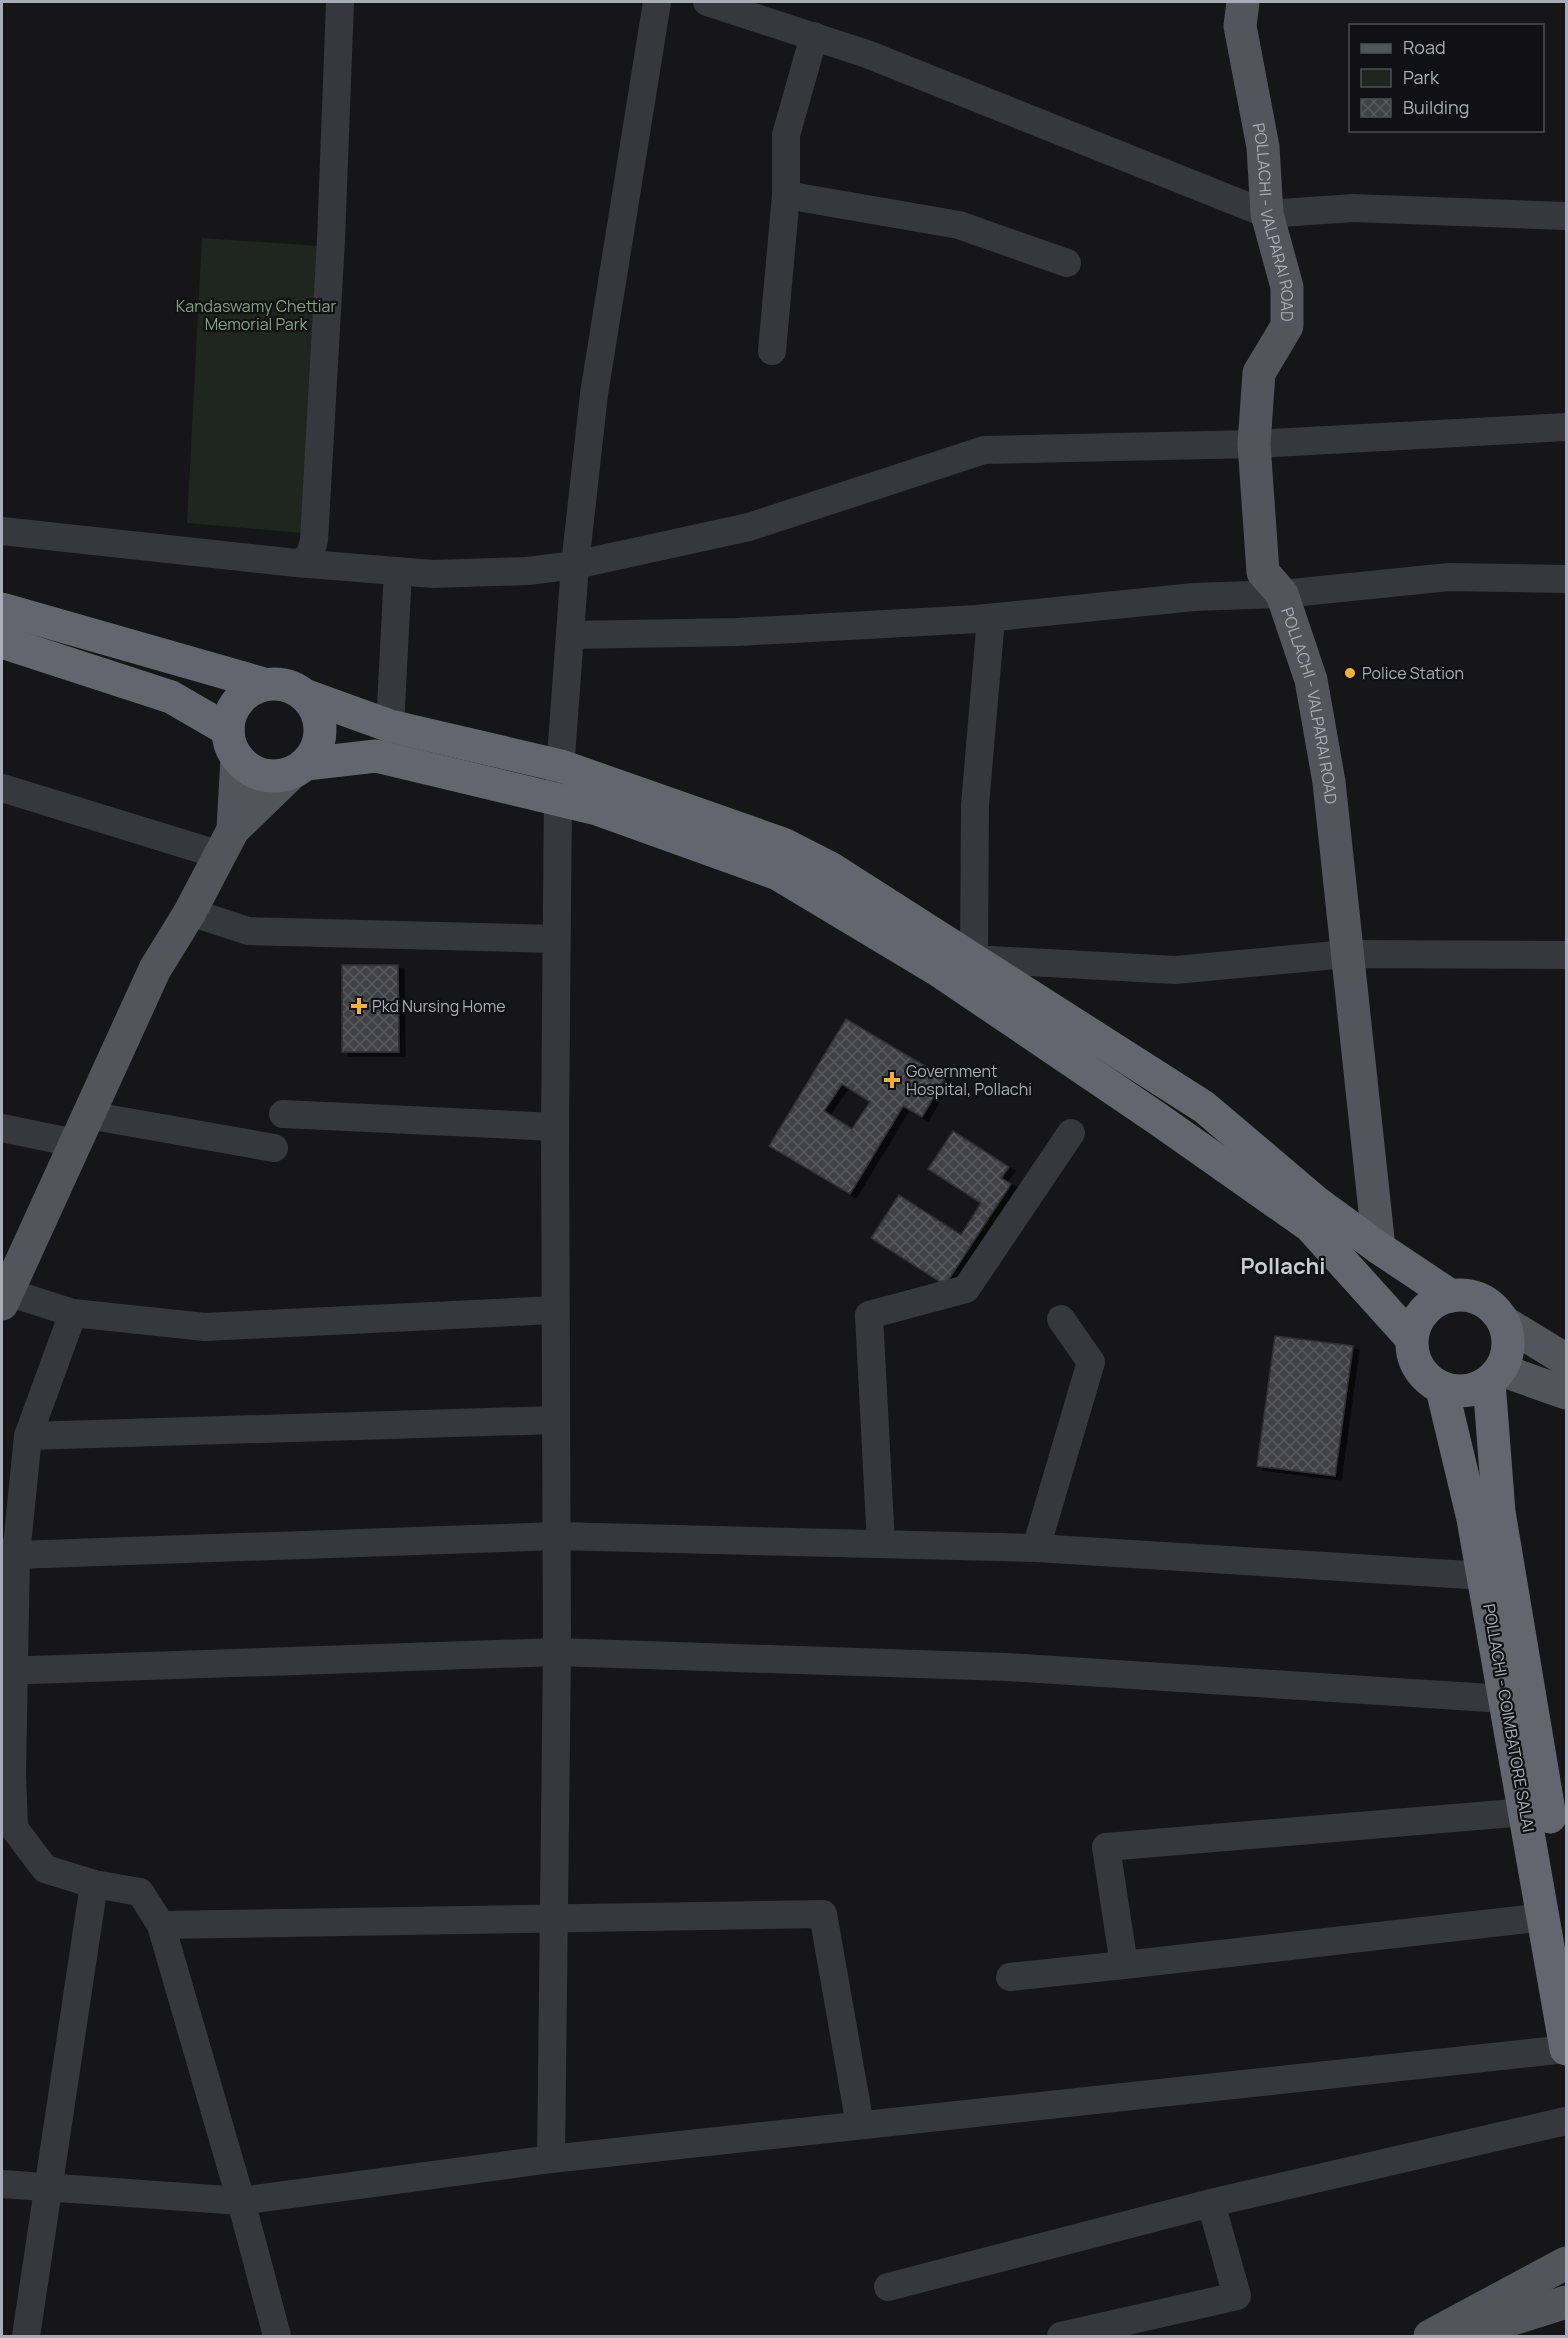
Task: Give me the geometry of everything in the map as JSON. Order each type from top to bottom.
[{"type":"highway","points":[[2,609],[264,684],[279,683],[307,696],[390,726],[561,766],[783,844],[830,868],[1204,1107],[1316,1202],[1451,1296]]},
{"type":"highway","points":[[2,642],[171,696],[232,743],[249,769],[263,775],[278,776],[299,768],[376,756],[597,809],[778,874],[938,970],[1158,1119],[1310,1226],[1411,1338]]},
{"type":"highway","points":[[232,743],[230,715],[238,701],[249,691],[264,684]]},
{"type":"highway","points":[[299,768],[315,753],[320,738],[321,724],[316,709],[307,696]]},
{"type":"highway","points":[[1495,1376],[1475,1390],[1458,1392],[1442,1389],[1427,1380],[1417,1369],[1412,1354],[1411,1338],[1415,1323],[1423,1310],[1436,1301],[1451,1296],[1466,1295],[1481,1299],[1494,1309],[1504,1322]]},
{"type":"highway","name":"POLLACHI - COIMBATORE SALAI","points":[[1504,1322],[1508,1338],[1507,1355],[1495,1376],[1499,1512],[1555,1915],[1566,2049]]},
{"type":"highway","name":"POLLACHI - COIMBATORE SALAI","points":[[1442,1389],[1473,1519],[1526,1812],[1555,1915]]},
{"type":"main road","name":"POLLACHI - VALPARAI ROAD","points":[[1243,2],[1240,26],[1263,147],[1267,214],[1287,287],[1287,326],[1259,373],[1254,444],[1263,572],[1282,594],[1311,680],[1329,782],[1379,1248]]},
{"type":"main road","points":[[226,842],[232,743]]},
{"type":"main road","points":[[6,1285],[154,969],[190,912],[226,842],[299,768]]},
{"type":"main road","points":[[1504,1322],[1566,1360]]},
{"type":"main road","points":[[1495,1376],[1566,1393]]},
{"type":"main road","points":[[1430,2337],[1566,2263]]},
{"type":"main road","points":[[1477,2337],[1503,2322],[1566,2302]]},
{"type":"street","points":[[296,563],[309,558],[314,540],[331,240],[340,2]]},
{"type":"street","points":[[551,2159],[557,1652],[555,1127],[558,798],[572,635],[575,565],[594,394],[657,2]]},
{"type":"street","points":[[707,2],[736,6],[867,54],[1267,214],[1353,208],[1566,216]]},
{"type":"street","points":[[772,351],[786,195],[786,135],[814,36]]},
{"type":"street","points":[[786,195],[959,225],[1067,263]]},
{"type":"street","points":[[2,531],[296,563],[433,574],[528,571],[575,565],[749,527],[984,450],[1254,444],[1566,427]]},
{"type":"street","points":[[390,726],[398,571]]},
{"type":"street","points":[[572,635],[748,631],[991,618],[1194,597],[1282,594],[1449,577],[1566,579]]},
{"type":"street","points":[[991,618],[975,806],[974,960],[1175,970],[1347,954],[1566,955]]},
{"type":"street","points":[[2,789],[226,842]]},
{"type":"street","points":[[190,912],[248,931],[556,939]]},
{"type":"street","points":[[283,1114],[555,1127]]},
{"type":"street","points":[[2,1128],[81,1129],[274,1148]]},
{"type":"street","points":[[881,1544],[869,1315],[966,1289],[1071,1133]]},
{"type":"street","points":[[6,1285],[73,1313],[206,1327],[555,1310]]},
{"type":"street","points":[[73,1313],[28,1436],[9,1553],[7,1671],[14,1828],[45,1869],[94,1884],[140,1892],[161,1924],[241,2201],[277,2337]]},
{"type":"street","points":[[1036,1548],[1091,1362],[1061,1319]]},
{"type":"street","points":[[28,1436],[555,1420]]},
{"type":"street","points":[[9,1553],[557,1536],[1036,1548],[1484,1576]]},
{"type":"street","points":[[7,1671],[557,1652],[1007,1667],[1505,1699]]},
{"type":"street","points":[[1124,1965],[1106,1847],[1526,1812]]},
{"type":"street","points":[[26,2337],[94,1884]]},
{"type":"street","points":[[161,1924],[823,1914],[860,2125]]},
{"type":"street","points":[[1010,1977],[1555,1915]]},
{"type":"street","points":[[2,2184],[241,2201],[551,2159],[1566,2049]]},
{"type":"street","points":[[888,2287],[1211,2203],[1566,2121]]},
{"type":"street","points":[[1061,2337],[1237,2296],[1211,2203]]},
{"type":"green space","name":"Kandaswamy Chettiar Memorial Park","points":[[202,238],[319,246],[303,533],[187,523]]},
{"type":"building","points":[[342,965],[398,965],[399,1052],[342,1052]]},
{"type":"building","points":[[846,1019],[945,1078],[922,1117],[903,1106],[850,1194],[769,1146]],"holes":[[[842,1084],[870,1102],[852,1129],[824,1111]]]},
{"type":"building","points":[[953,1131],[1009,1167],[1001,1178],[1011,1184],[945,1285],[871,1238],[899,1195],[961,1235],[981,1203],[928,1169]]},
{"type":"building","points":[[1275,1336],[1353,1346],[1335,1476],[1257,1466]]},
{"type":"place","name":"Police Station","points":[[1350,673]]},
{"type":"place","name":"Pkd Nursing Home","points":[[359,1006]]},
{"type":"place","name":"Government Hospital, Pollachi","points":[[892,1080]]},
{"type":"district","name":"Pollachi","points":[[1283,1266]]}]
